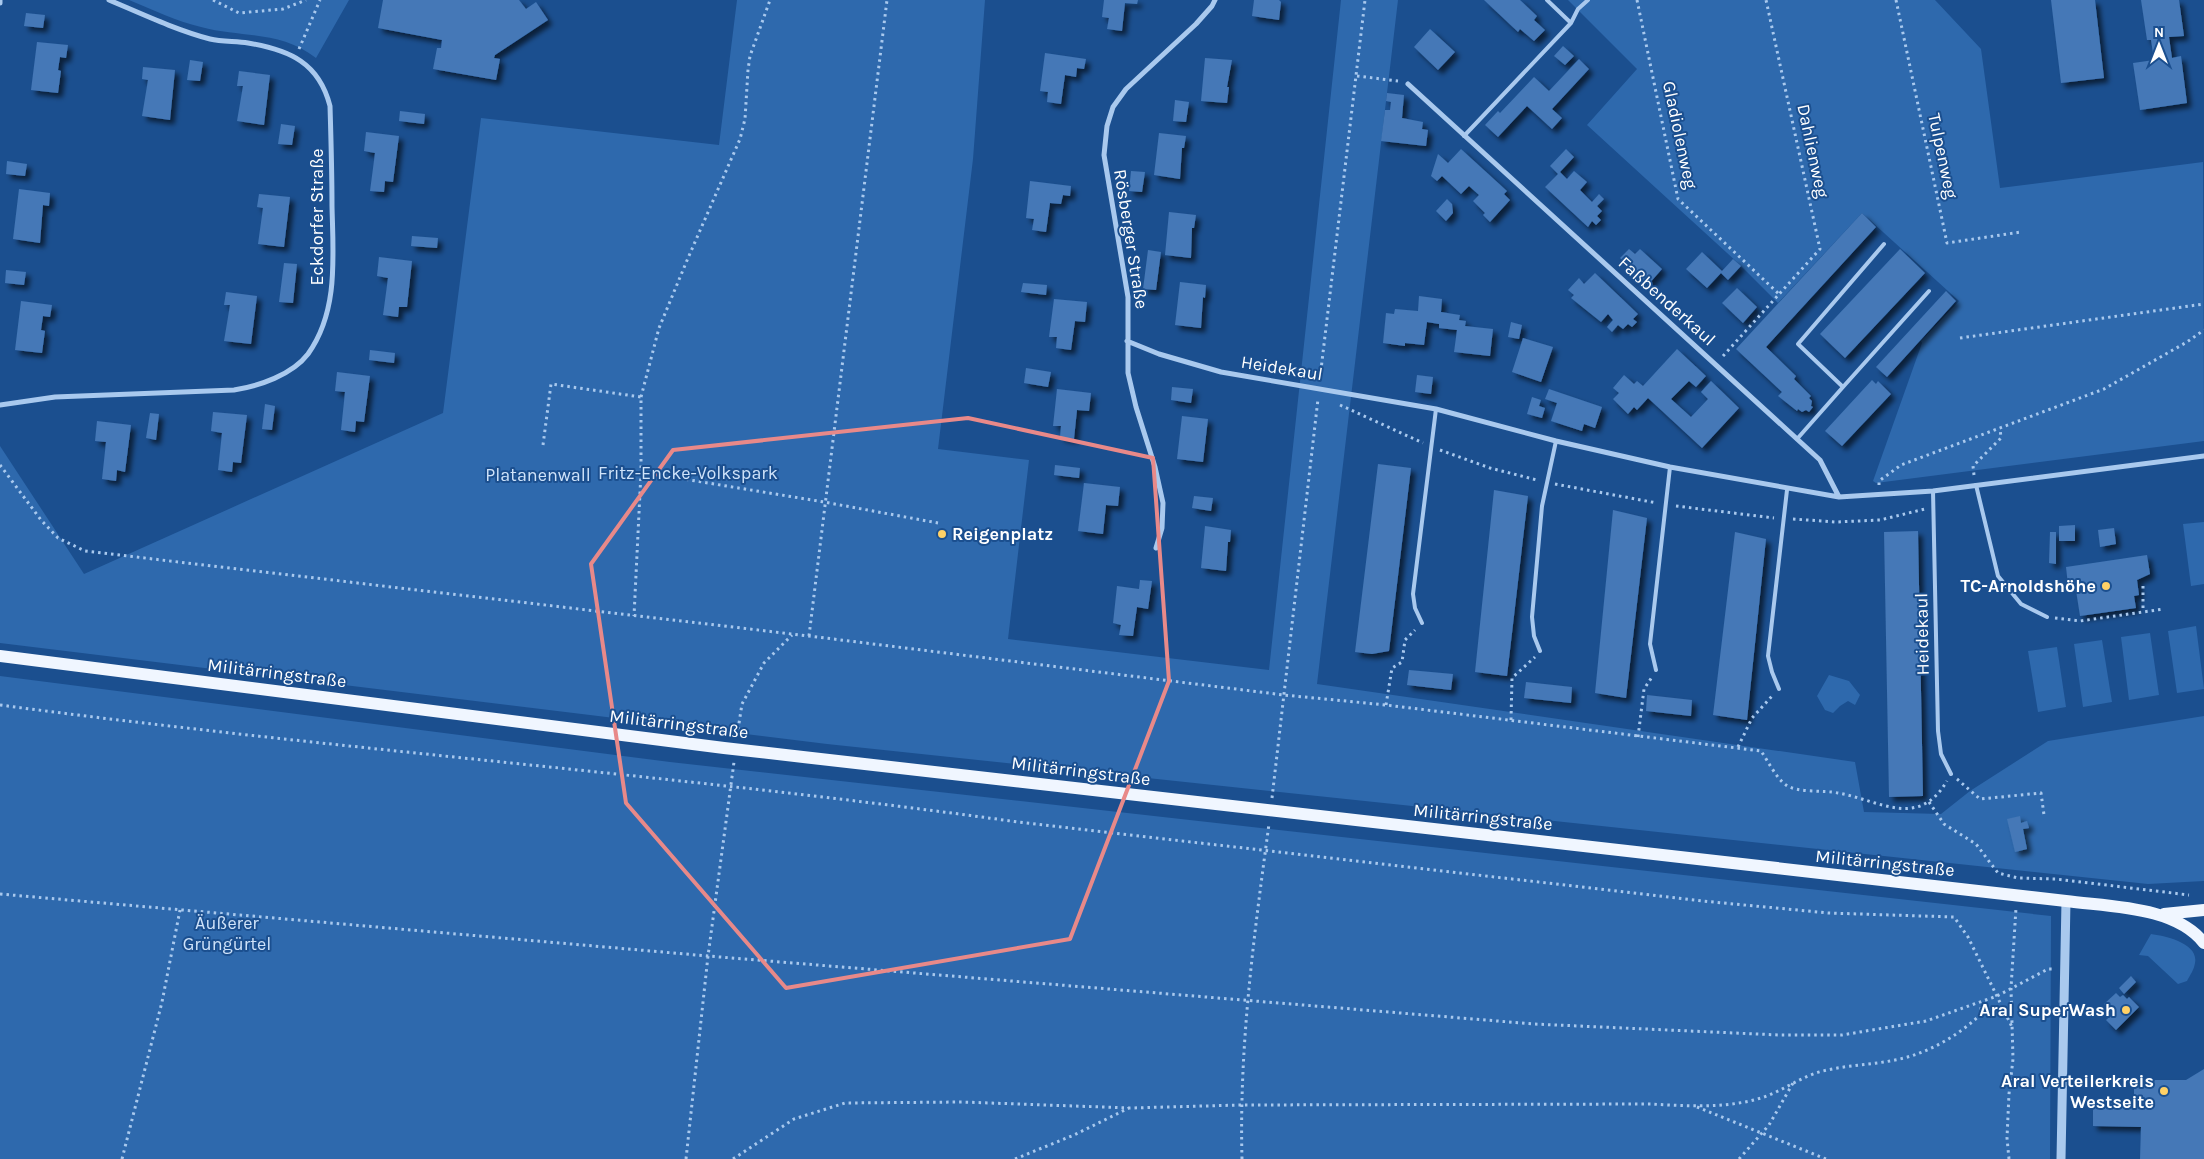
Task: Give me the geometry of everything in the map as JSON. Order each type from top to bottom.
[{"type":"main road","name":"Militärringstraße","points":[[0,656],[735,749],[2066,901],[2158,914],[2179,921],[2197,934],[2204,943]]},
{"type":"main road","name":"Militärringstraße","points":[[2158,914],[2204,910]]},
{"type":"street","name":"Eckdorfer Straße","points":[[0,405],[55,397],[234,390],[251,387],[273,379],[292,368],[308,354],[323,325],[330,300],[334,266],[330,106],[326,89],[317,75],[296,56],[249,43],[211,39],[109,0]]},
{"type":"street","name":"Rösberger Straße","points":[[1156,548],[1162,528],[1163,503],[1155,467],[1136,407],[1128,373],[1128,298],[1104,155],[1113,107],[1126,89],[1196,24],[1215,0]]},
{"type":"street","name":"Faßbenderkaul","points":[[1408,84],[1820,460],[1839,498]]},
{"type":"street","name":"Heidekaul","points":[[1127,341],[1159,354],[1221,372],[1436,409],[1556,441],[1670,467],[1787,490],[1839,498],[1933,491],[2204,456]]},
{"type":"street","points":[[2061,1159],[2066,901]]},
{"type":"lane","points":[[1547,0],[1572,23]]},
{"type":"lane","points":[[1464,136],[1572,23],[1578,9],[1588,0]]},
{"type":"lane","points":[[1843,387],[1798,344],[1884,244]]},
{"type":"lane","points":[[1797,439],[1929,291]]},
{"type":"lane","points":[[1422,623],[1415,608],[1413,594],[1436,409]]},
{"type":"lane","points":[[1540,651],[1534,636],[1532,617],[1542,506],[1556,441]]},
{"type":"lane","points":[[1656,670],[1650,644],[1670,467]]},
{"type":"lane","points":[[1976,485],[1998,576],[2021,604],[2047,617]]},
{"type":"lane","points":[[1779,689],[1768,656],[1787,490]]},
{"type":"lane","name":"Heidekaul","points":[[1933,491],[1938,731],[1941,754],[1951,774]]},
{"type":"path","points":[[213,0],[240,13],[283,9],[306,0]]},
{"type":"path","points":[[296,56],[320,0]]},
{"type":"path","points":[[634,616],[641,397],[659,328],[740,139],[745,119],[750,56],[770,0]]},
{"type":"path","points":[[809,636],[824,502],[888,0]]},
{"type":"path","points":[[1242,1159],[1241,1105],[1247,1000],[1271,811],[1365,0]]},
{"type":"path","name":"Gladiolenweg","points":[[1637,0],[1678,198],[1780,295]]},
{"type":"path","name":"Dahlienweg","points":[[1766,0],[1820,249],[1780,295]]},
{"type":"path","name":"Tulpenweg","points":[[1896,0],[1947,244],[2021,232]]},
{"type":"path","points":[[1357,76],[1408,84]]},
{"type":"path","points":[[1716,364],[1780,295]]},
{"type":"path","points":[[1960,338],[2204,304]]},
{"type":"path","points":[[1878,496],[1879,481],[1901,466],[2104,388],[2187,342],[2204,330]]},
{"type":"path","points":[[543,445],[551,384],[641,397]]},
{"type":"path","points":[[1318,401],[1324,402]]},
{"type":"path","points":[[1338,404],[1431,447],[1490,468],[1547,483],[1666,504],[1784,519],[1836,522],[1880,520],[1933,507]]},
{"type":"path","points":[[1976,485],[1973,466],[2001,438],[2000,428]]},
{"type":"path","points":[[0,465],[40,520],[58,538],[85,551],[809,636],[1284,695],[1386,705],[1638,737],[1738,747],[1761,751],[1784,784],[1791,788],[1839,793],[1896,809],[1911,808],[1929,802],[1943,787],[1951,774],[1980,798],[2040,793],[2044,815]]},
{"type":"path","points":[[640,472],[938,523]]},
{"type":"path","points":[[2143,586],[2143,612]]},
{"type":"path","points":[[2047,617],[2080,622],[2164,609]]},
{"type":"path","points":[[1386,705],[1392,668],[1402,662],[1405,640],[1422,623]]},
{"type":"path","points":[[686,1159],[708,956],[742,704],[764,663],[792,634]]},
{"type":"path","points":[[1510,720],[1512,678],[1540,651]]},
{"type":"path","points":[[1638,737],[1644,689],[1656,670]]},
{"type":"path","points":[[1738,747],[1752,718],[1779,689]]},
{"type":"path","points":[[0,704],[117,720],[1828,913],[1954,917],[1968,937],[2012,1027]]},
{"type":"path","points":[[1929,802],[1944,824],[1976,844],[1998,873],[2018,878],[2056,879],[2192,896]]},
{"type":"path","points":[[0,894],[708,956],[1534,1024],[1810,1036],[1842,1035],[1926,1021],[1981,1003],[2048,969],[2064,968]]},
{"type":"path","points":[[122,1159],[162,1002],[180,910]]},
{"type":"path","points":[[2009,1159],[2006,1138],[2008,1094],[2013,1059],[2011,988],[2015,915]]},
{"type":"path","points":[[733,1159],[794,1119],[845,1103],[962,1102],[1130,1108],[1241,1105],[1650,1104],[1697,1107],[1742,1102],[1763,1097],[1818,1072],[1838,1067],[1895,1060],[1930,1048],[1946,1041],[1971,1024],[1981,1014],[1981,1003]]},
{"type":"path","points":[[1739,1159],[1762,1134],[1794,1083]]},
{"type":"path","points":[[1697,1107],[1826,1159]]},
{"type":"path","points":[[1015,1159],[1074,1135],[1130,1108]]},
{"type":"highlighted area","points":[[968,418],[1153,458],[1169,681],[1070,939],[786,988],[626,803],[591,564],[673,450]]},
{"type":"green space","points":[[129,0],[349,0],[316,58],[289,43],[260,36],[192,25]]},
{"type":"green space","name":"Fritz-Encke-Volkspark","points":[[737,0],[985,0],[973,159],[938,449],[1029,460],[1008,639],[1269,670],[1341,0],[1398,0],[1317,684],[1855,762],[1864,812],[1941,814],[1970,791],[2048,741],[2204,716],[2204,881],[2148,884],[827,744],[0,643],[0,446],[84,574],[443,413],[481,118],[719,145]]},
{"type":"green space","points":[[1568,0],[1935,0],[1981,49],[2000,188],[2203,162],[2204,441],[1876,483],[1873,481],[1922,343],[1921,341],[1959,301],[1862,213],[1778,303],[1738,263],[1587,125],[1637,69]]},
{"type":"green space","points":[[2204,522],[2204,584],[2191,586],[2183,524]]},
{"type":"green space","points":[[2196,626],[2204,689],[2177,693],[2168,631]]},
{"type":"green space","points":[[2150,633],[2159,695],[2129,700],[2121,637]]},
{"type":"green space","points":[[2102,640],[2112,702],[2083,707],[2074,644]]},
{"type":"green space","points":[[2057,647],[2066,707],[2038,712],[2028,651]]},
{"type":"green space","points":[[1829,675],[1849,681],[1860,695],[1855,705],[1848,701],[1833,713],[1825,710],[1817,696]]},
{"type":"green space","name":"Äußerer Grüngürtel","points":[[0,676],[670,762],[2051,916],[2050,1159],[0,1159]]},
{"type":"green space","points":[[2151,934],[2180,942],[2192,950],[2195,956],[2195,963],[2187,981],[2178,984],[2148,956],[2139,955]]},
{"type":"building","points":[[383,0],[519,0],[526,9],[536,2],[548,20],[495,55],[494,58],[500,59],[496,80],[433,69],[437,48],[441,48],[442,40],[378,28]]},
{"type":"building","points":[[1104,0],[1138,0],[1137,4],[1125,3],[1122,31],[1107,29],[1109,18],[1102,17]]},
{"type":"building","points":[[1254,0],[1279,0],[1281,2],[1279,20],[1252,16]]},
{"type":"building","points":[[1484,0],[1520,0],[1537,16],[1534,20],[1545,30],[1534,41],[1520,29],[1518,32]]},
{"type":"building","points":[[2051,0],[2095,0],[2104,78],[2061,83]]},
{"type":"building","points":[[2141,0],[2179,0],[2184,36],[2169,37],[2172,58],[2181,56],[2187,103],[2140,110],[2133,63],[2154,60],[2151,40],[2147,40]]},
{"type":"building","points":[[26,13],[45,15],[43,28],[24,26]]},
{"type":"building","points":[[1430,29],[1455,52],[1438,70],[1414,47]]},
{"type":"building","points":[[37,42],[68,45],[66,58],[60,57],[58,70],[61,71],[58,93],[31,90]]},
{"type":"building","points":[[1563,46],[1574,56],[1565,65],[1554,56]]},
{"type":"building","points":[[1045,53],[1086,59],[1084,69],[1077,68],[1076,77],[1065,75],[1061,104],[1047,102],[1048,92],[1040,91]]},
{"type":"building","points":[[1205,58],[1232,60],[1227,87],[1229,87],[1227,103],[1201,101]]},
{"type":"building","points":[[1579,59],[1589,69],[1552,109],[1562,118],[1552,129],[1527,106],[1498,137],[1485,125],[1498,111],[1500,113],[1534,77],[1549,91]]},
{"type":"building","points":[[190,60],[203,62],[200,81],[187,80]]},
{"type":"building","points":[[143,67],[175,70],[170,120],[142,116],[148,80],[142,79]]},
{"type":"building","points":[[239,71],[270,75],[264,125],[237,121],[243,86],[237,86]]},
{"type":"building","points":[[1387,93],[1404,95],[1402,118],[1423,122],[1422,129],[1428,130],[1426,146],[1381,141],[1385,110],[1390,110],[1391,102],[1386,101]]},
{"type":"building","points":[[1175,100],[1189,102],[1186,122],[1173,121]]},
{"type":"building","points":[[400,111],[425,114],[424,124],[399,121]]},
{"type":"building","points":[[281,124],[295,126],[292,145],[278,144]]},
{"type":"building","points":[[366,132],[399,136],[393,182],[385,181],[384,192],[370,191],[375,153],[364,151]]},
{"type":"building","points":[[1159,133],[1186,136],[1184,148],[1182,148],[1180,179],[1154,175]]},
{"type":"building","points":[[1461,149],[1507,191],[1504,194],[1510,200],[1490,222],[1483,215],[1485,213],[1473,201],[1479,195],[1469,186],[1461,194],[1442,176],[1437,181],[1431,176],[1438,154],[1448,163]]},
{"type":"building","points":[[1566,149],[1574,157],[1560,172],[1567,179],[1574,171],[1587,182],[1580,190],[1592,202],[1599,194],[1604,199],[1597,206],[1602,211],[1597,216],[1601,220],[1596,225],[1592,221],[1588,227],[1545,187],[1558,174],[1550,166]]},
{"type":"building","points":[[7,161],[27,164],[25,176],[6,174]]},
{"type":"building","points":[[1131,171],[1145,172],[1142,192],[1129,191]]},
{"type":"building","points":[[1030,181],[1071,186],[1070,196],[1063,195],[1061,204],[1050,203],[1046,232],[1032,230],[1034,219],[1026,218]]},
{"type":"building","points":[[19,189],[50,193],[49,206],[43,205],[40,243],[13,239]]},
{"type":"building","points":[[259,194],[290,197],[284,247],[258,244],[263,208],[257,207]]},
{"type":"building","points":[[1447,199],[1452,204],[1453,213],[1446,221],[1436,211]]},
{"type":"building","points":[[1169,212],[1196,215],[1194,228],[1192,228],[1191,258],[1165,255]]},
{"type":"building","points":[[1862,213],[1876,227],[1766,347],[1796,376],[1794,379],[1811,396],[1809,398],[1812,401],[1811,406],[1813,407],[1809,412],[1806,410],[1802,412],[1798,409],[1797,411],[1778,396],[1782,392],[1736,349]]},
{"type":"building","points":[[412,236],[438,238],[437,248],[411,246]]},
{"type":"building","points":[[1629,249],[1635,254],[1640,249],[1662,269],[1648,285],[1639,276],[1636,280],[1631,275],[1635,271],[1620,258]]},
{"type":"building","points":[[1900,249],[1925,273],[1845,358],[1820,334]]},
{"type":"building","points":[[1148,250],[1161,252],[1156,290],[1143,289]]},
{"type":"building","points":[[1702,252],[1722,271],[1733,259],[1741,266],[1728,280],[1721,273],[1707,288],[1686,269]]},
{"type":"building","points":[[379,257],[412,261],[407,307],[399,307],[398,317],[383,315],[388,278],[377,276]]},
{"type":"building","points":[[284,263],[297,264],[293,303],[279,302]]},
{"type":"building","points":[[6,270],[26,272],[24,285],[5,283]]},
{"type":"building","points":[[1595,273],[1638,314],[1633,319],[1637,322],[1632,327],[1628,324],[1623,329],[1618,325],[1612,332],[1607,327],[1613,320],[1608,314],[1601,322],[1571,298],[1574,295],[1568,290],[1579,278],[1584,284]]},
{"type":"building","points":[[1180,282],[1206,285],[1205,298],[1203,297],[1201,328],[1175,325]]},
{"type":"building","points":[[1023,283],[1047,285],[1046,295],[1021,292]]},
{"type":"building","points":[[1737,288],[1757,307],[1743,323],[1722,303]]},
{"type":"building","points":[[1946,291],[1956,301],[1887,377],[1876,367]]},
{"type":"building","points":[[226,292],[257,296],[251,344],[224,341],[230,305],[224,305]]},
{"type":"building","points":[[1419,296],[1442,299],[1441,312],[1460,315],[1459,320],[1466,321],[1465,326],[1493,329],[1490,356],[1454,352],[1457,330],[1439,328],[1439,324],[1427,322],[1424,345],[1405,343],[1405,346],[1383,343],[1386,313],[1394,314],[1395,309],[1418,311]]},
{"type":"building","points":[[1054,299],[1087,302],[1085,322],[1075,321],[1071,350],[1056,348],[1057,337],[1049,337]]},
{"type":"building","points":[[21,301],[52,305],[50,317],[43,316],[41,330],[45,331],[42,353],[15,350]]},
{"type":"building","points":[[1511,322],[1522,325],[1519,339],[1508,337]]},
{"type":"building","points":[[1523,338],[1553,347],[1541,382],[1512,372]]},
{"type":"building","points":[[1677,349],[1706,376],[1696,387],[1689,381],[1671,399],[1691,417],[1708,399],[1701,392],[1711,381],[1739,408],[1702,448],[1648,398],[1637,410],[1634,407],[1628,414],[1613,399],[1619,393],[1613,388],[1624,375],[1634,384],[1637,381],[1643,386]]},
{"type":"building","points":[[370,350],[395,353],[394,363],[369,360]]},
{"type":"building","points":[[1026,368],[1051,372],[1048,387],[1024,383]]},
{"type":"building","points":[[337,372],[370,376],[364,422],[356,421],[355,432],[341,430],[345,392],[335,391]]},
{"type":"building","points":[[1417,375],[1433,377],[1431,394],[1415,392]]},
{"type":"building","points":[[1872,380],[1876,384],[1878,381],[1891,394],[1842,446],[1825,431]]},
{"type":"building","points":[[1172,387],[1193,389],[1191,403],[1171,400]]},
{"type":"building","points":[[1057,389],[1091,393],[1089,411],[1077,410],[1074,439],[1060,437],[1061,426],[1053,426]]},
{"type":"building","points":[[1549,389],[1602,407],[1595,428],[1584,424],[1582,431],[1551,421],[1557,403],[1545,399]]},
{"type":"building","points":[[1532,397],[1541,400],[1539,406],[1545,408],[1542,418],[1527,414]]},
{"type":"building","points":[[265,404],[275,406],[272,430],[262,429]]},
{"type":"building","points":[[213,412],[247,415],[241,463],[233,462],[232,472],[218,470],[222,433],[211,431]]},
{"type":"building","points":[[150,413],[159,414],[156,440],[146,438]]},
{"type":"building","points":[[1182,416],[1208,419],[1203,462],[1177,459]]},
{"type":"building","points":[[97,421],[131,425],[125,472],[117,470],[116,481],[102,479],[106,442],[95,441]]},
{"type":"building","points":[[1378,464],[1411,468],[1389,651],[1372,654],[1355,652]]},
{"type":"building","points":[[1055,465],[1080,468],[1079,478],[1054,475]]},
{"type":"building","points":[[1084,483],[1120,487],[1118,506],[1106,505],[1103,534],[1078,531]]},
{"type":"building","points":[[1494,490],[1528,496],[1507,676],[1475,672]]},
{"type":"building","points":[[1194,496],[1213,498],[1211,511],[1192,508]]},
{"type":"building","points":[[1613,510],[1647,518],[1626,698],[1595,693]]},
{"type":"building","points":[[2075,525],[2075,541],[2059,541],[2059,526]]},
{"type":"building","points":[[1205,526],[1231,530],[1230,542],[1228,542],[1226,571],[1201,568]]},
{"type":"building","points":[[2114,528],[2116,544],[2100,547],[2098,530]]},
{"type":"building","points":[[1918,531],[1923,796],[1889,797],[1884,532]]},
{"type":"building","points":[[1735,532],[1766,539],[1747,720],[1713,715]]},
{"type":"building","points":[[2050,532],[2056,532],[2056,564],[2049,563]]},
{"type":"building","name":"TC-Arnoldshöhe","points":[[2147,555],[2150,574],[2137,580],[2139,595],[2134,596],[2136,608],[2080,616],[2075,584],[2068,585],[2066,567]]},
{"type":"building","points":[[1140,580],[1152,581],[1148,609],[1137,607],[1133,636],[1119,635],[1121,625],[1113,623],[1117,586],[1139,589]]},
{"type":"building","points":[[1409,670],[1453,674],[1451,690],[1407,685]]},
{"type":"building","points":[[1526,682],[1572,687],[1571,703],[1524,698]]},
{"type":"building","points":[[1647,695],[1692,700],[1691,716],[1646,711]]},
{"type":"building","points":[[2020,816],[2021,823],[2027,821],[2029,828],[2023,829],[2027,849],[2015,852],[2007,819]]},
{"type":"building","points":[[2131,976],[2136,982],[2124,994],[2119,988]]},
{"type":"building","name":"Aral SuperWash","points":[[2116,993],[2120,997],[2123,995],[2127,999],[2129,997],[2139,1007],[2116,1030],[2106,1020],[2113,1014],[2104,1004]]},
{"type":"building","points":[[2204,1069],[2204,1159],[2140,1159],[2141,1127],[2093,1126],[2093,1103],[2134,1104],[2134,1080],[2186,1080]]},
{"type":"place","name":"Reigenplatz","points":[[942,534]]},
{"type":"place","name":"TC-Arnoldshöhe","points":[[2106,586]]},
{"type":"place","name":"Aral SuperWash","points":[[2126,1010]]},
{"type":"place","name":"Aral Verteilerkreis Westseite","points":[[2164,1091]]},
{"type":"park label","name":"Platanenwall","points":[[538,475]]}]
